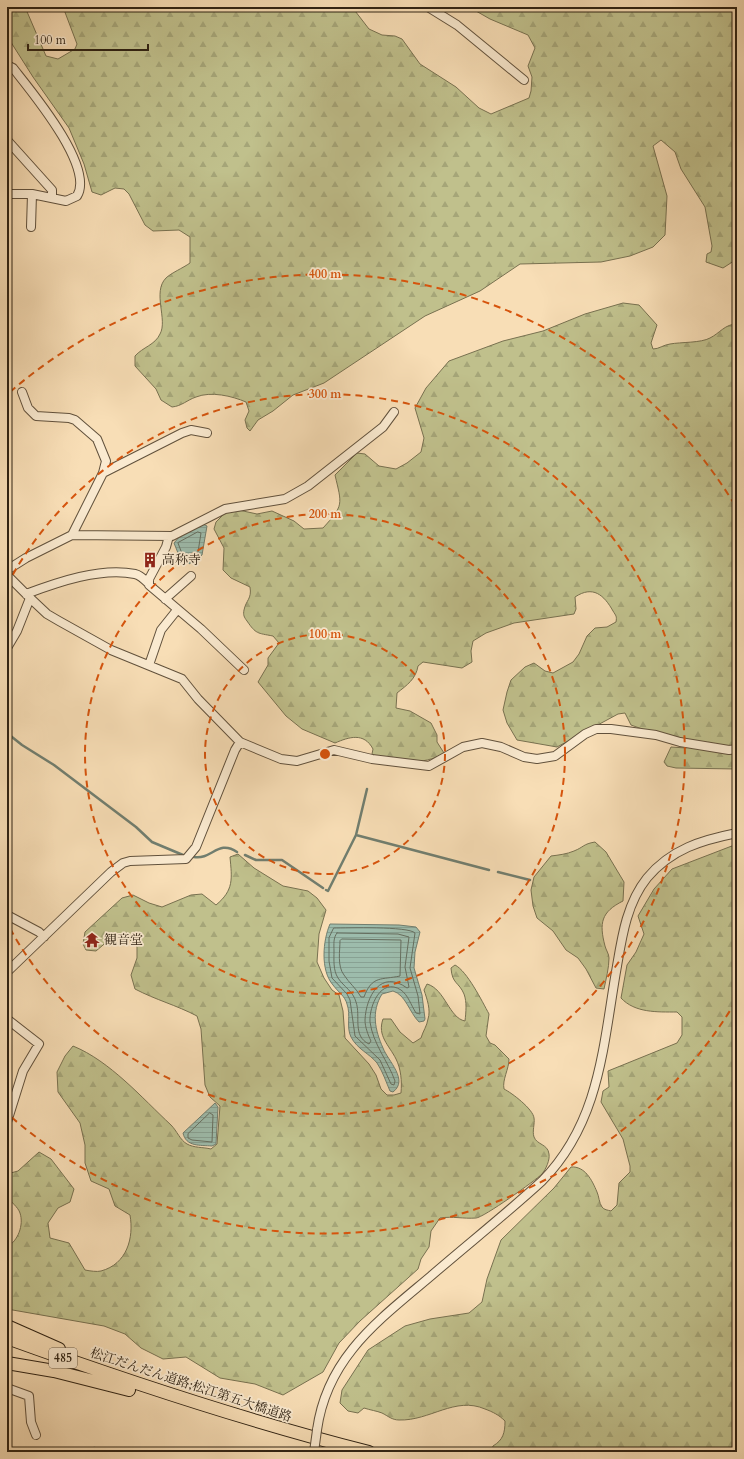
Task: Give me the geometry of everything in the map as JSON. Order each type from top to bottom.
[{"type":"highway","points":[[7,1326],[84,1359],[119,1379]]},
{"type":"highway","name":"松江だんだん道路;松江第五大橋道路","points":[[7,1338],[119,1379],[224,1412],[369,1452]]},
{"type":"highway","points":[[7,1363],[54,1371],[224,1412]]},
{"type":"street","points":[[428,7],[457,25],[524,80]]},
{"type":"street","points":[[7,65],[13,68],[62,133],[75,164],[81,186],[77,196],[66,201],[32,194],[7,194]]},
{"type":"street","points":[[7,140],[52,190],[52,197]]},
{"type":"street","points":[[31,227],[32,194]]},
{"type":"street","points":[[22,392],[28,408],[36,416],[69,418],[75,420],[97,439],[106,461],[103,473],[72,535]]},
{"type":"street","points":[[7,570],[26,558],[72,535],[169,536],[226,509],[285,499],[308,486],[383,427],[394,412]]},
{"type":"street","points":[[103,473],[182,432],[191,430],[207,432]]},
{"type":"street","points":[[148,583],[169,536]]},
{"type":"street","points":[[7,648],[15,635],[28,596],[58,582],[111,572],[137,574],[177,610],[206,633],[244,670]]},
{"type":"street","points":[[7,575],[47,614],[111,650],[182,679],[198,699],[240,742],[281,759],[297,761],[334,750],[372,759],[429,766],[463,747],[476,743],[501,747],[524,757],[537,759],[551,757],[596,729],[612,729],[729,750],[737,749]]},
{"type":"street","points":[[165,599],[191,576]]},
{"type":"street","points":[[149,665],[161,630],[177,610]]},
{"type":"street","points":[[7,972],[111,872],[123,863],[135,860],[186,859],[196,847],[235,750],[240,742]]},
{"type":"street","points":[[314,1452],[319,1415],[330,1385],[338,1369],[357,1342],[398,1304],[542,1181],[553,1170],[583,1124],[595,1090],[624,929],[636,896],[647,878],[675,854],[694,843],[737,833]]},
{"type":"street","points":[[7,914],[44,936]]},
{"type":"street","points":[[7,1019],[39,1044],[22,1071],[7,1122]]},
{"type":"street","points":[[7,1388],[29,1396],[31,1422],[36,1435]]},
{"type":"green space","points":[[7,7],[25,7],[46,56],[58,59],[75,49],[77,44],[63,7],[352,7],[369,29],[382,35],[395,36],[402,39],[420,64],[456,87],[479,108],[491,114],[529,98],[532,77],[528,66],[535,48],[528,35],[490,19],[469,7],[737,7],[737,259],[723,268],[706,262],[707,254],[711,252],[712,246],[705,207],[681,169],[675,152],[661,140],[653,146],[667,196],[665,235],[653,247],[630,256],[601,262],[520,264],[480,291],[425,316],[324,383],[293,395],[273,411],[258,420],[250,431],[247,428],[245,420],[249,411],[246,402],[234,398],[208,394],[193,398],[172,407],[161,400],[156,389],[135,366],[135,356],[155,341],[160,334],[162,328],[160,291],[162,284],[168,276],[190,263],[190,237],[179,230],[153,231],[145,225],[129,194],[124,189],[115,188],[101,195],[92,192],[84,164],[69,128],[33,77],[7,36]]},
{"type":"green space","points":[[623,303],[639,305],[657,325],[651,343],[653,349],[670,344],[706,340],[729,325],[737,324],[737,769],[676,768],[667,766],[664,762],[671,747],[686,748],[690,746],[631,725],[625,713],[618,714],[557,747],[517,740],[507,723],[503,710],[511,680],[525,667],[534,663],[545,671],[553,673],[573,662],[579,654],[587,636],[595,628],[607,627],[616,622],[616,615],[610,605],[602,596],[593,592],[587,592],[575,597],[576,609],[574,614],[514,623],[486,633],[473,641],[471,651],[472,662],[462,668],[423,662],[418,666],[413,678],[397,693],[396,708],[410,711],[431,723],[437,735],[437,742],[444,753],[436,757],[427,760],[411,761],[375,756],[372,754],[373,749],[365,740],[361,738],[356,737],[335,743],[302,729],[286,716],[258,682],[268,665],[268,658],[279,643],[273,636],[255,631],[244,617],[244,610],[250,597],[250,587],[231,578],[223,570],[224,548],[214,529],[216,522],[225,513],[234,509],[257,514],[272,511],[294,521],[304,529],[323,528],[335,514],[340,504],[335,475],[357,453],[365,454],[379,466],[396,469],[407,463],[421,452],[424,438],[415,408],[426,388],[449,361],[503,341],[543,331],[585,314]]},
{"type":"green space","points":[[595,842],[606,852],[624,882],[623,901],[610,909],[606,914],[602,925],[603,938],[609,955],[604,989],[596,988],[586,969],[578,958],[566,950],[553,931],[537,918],[533,906],[531,890],[534,877],[551,856],[571,852]]},
{"type":"green space","points":[[737,844],[737,1452],[491,1452],[493,1446],[503,1436],[505,1421],[485,1409],[463,1405],[421,1417],[399,1420],[392,1419],[380,1412],[364,1408],[358,1413],[348,1411],[340,1403],[342,1390],[368,1350],[405,1326],[430,1319],[469,1313],[482,1302],[487,1279],[501,1240],[554,1188],[571,1167],[576,1167],[584,1171],[595,1187],[600,1204],[603,1208],[611,1211],[617,1205],[619,1183],[630,1172],[630,1166],[623,1139],[601,1102],[603,1091],[609,1087],[608,1071],[677,1043],[682,1035],[682,1017],[677,1012],[647,1011],[633,1007],[621,998],[627,965],[636,952],[644,934],[638,916],[654,889],[672,869]]},
{"type":"green space","points":[[238,854],[254,868],[283,886],[308,891],[317,898],[326,910],[319,934],[317,962],[324,978],[332,990],[339,995],[343,1011],[345,1038],[369,1064],[376,1075],[381,1089],[387,1095],[401,1093],[401,1080],[398,1063],[383,1035],[383,1019],[391,1019],[400,1032],[413,1043],[421,1038],[429,1016],[428,1004],[424,990],[427,984],[438,991],[455,1015],[465,1021],[465,997],[462,990],[454,980],[451,968],[455,965],[460,968],[474,987],[489,1014],[486,1036],[490,1043],[495,1045],[509,1059],[504,1089],[517,1098],[533,1114],[533,1132],[535,1140],[547,1148],[549,1154],[549,1159],[542,1174],[520,1191],[488,1212],[476,1218],[440,1218],[431,1231],[429,1247],[421,1259],[418,1269],[360,1321],[339,1343],[323,1372],[283,1395],[255,1384],[220,1378],[186,1357],[163,1359],[141,1348],[125,1334],[104,1326],[7,1309],[7,1247],[17,1237],[21,1227],[21,1218],[19,1211],[7,1197],[7,1174],[18,1171],[39,1152],[51,1159],[74,1189],[70,1202],[58,1208],[48,1223],[50,1238],[69,1243],[85,1270],[101,1271],[110,1268],[117,1263],[127,1249],[131,1232],[130,1215],[115,1206],[109,1189],[91,1181],[85,1163],[85,1145],[80,1123],[58,1092],[57,1072],[65,1056],[73,1046],[87,1053],[113,1070],[171,1125],[182,1140],[187,1144],[211,1149],[217,1144],[220,1106],[210,1097],[205,1085],[201,1029],[197,1016],[135,989],[131,975],[137,958],[137,947],[129,939],[116,934],[96,951],[86,950],[83,944],[85,932],[122,898],[133,895],[149,903],[162,907],[191,895],[202,894],[216,905],[222,900],[229,889],[231,878],[230,857]]},
{"type":"water","points":[[203,524],[207,526],[202,555],[189,564],[178,553],[174,543],[180,536]]},
{"type":"water","points":[[330,924],[399,925],[416,927],[420,932],[415,952],[414,968],[422,995],[424,1021],[419,1022],[401,996],[393,991],[382,994],[376,1008],[376,1028],[383,1048],[398,1076],[399,1082],[393,1092],[390,1091],[383,1073],[377,1063],[357,1045],[351,1037],[349,1029],[349,1012],[346,1001],[329,979],[326,971],[324,963],[324,946]]},
{"type":"water","points":[[215,1103],[218,1107],[216,1144],[212,1146],[198,1145],[187,1141],[183,1133]]},
{"type":"waterway","points":[[7,733],[22,745],[54,765],[136,827],[152,842],[183,855]]},
{"type":"waterway","points":[[356,835],[367,789]]},
{"type":"waterway","points":[[326,890],[328,891],[356,835],[489,870]]},
{"type":"waterway","points":[[194,857],[206,856],[225,848],[237,852]]},
{"type":"waterway","points":[[245,855],[256,860],[282,860],[323,888]]},
{"type":"waterway","points":[[498,872],[530,880]]},
{"type":"waterway","points":[[91,1452],[94,1448],[119,1452]]},
{"type":"waterway","points":[[203,1452],[209,1449]]},
{"type":"place","name":"高称寺","points":[[150,560]]},
{"type":"place","name":"観音堂","points":[[92,940]]}]
